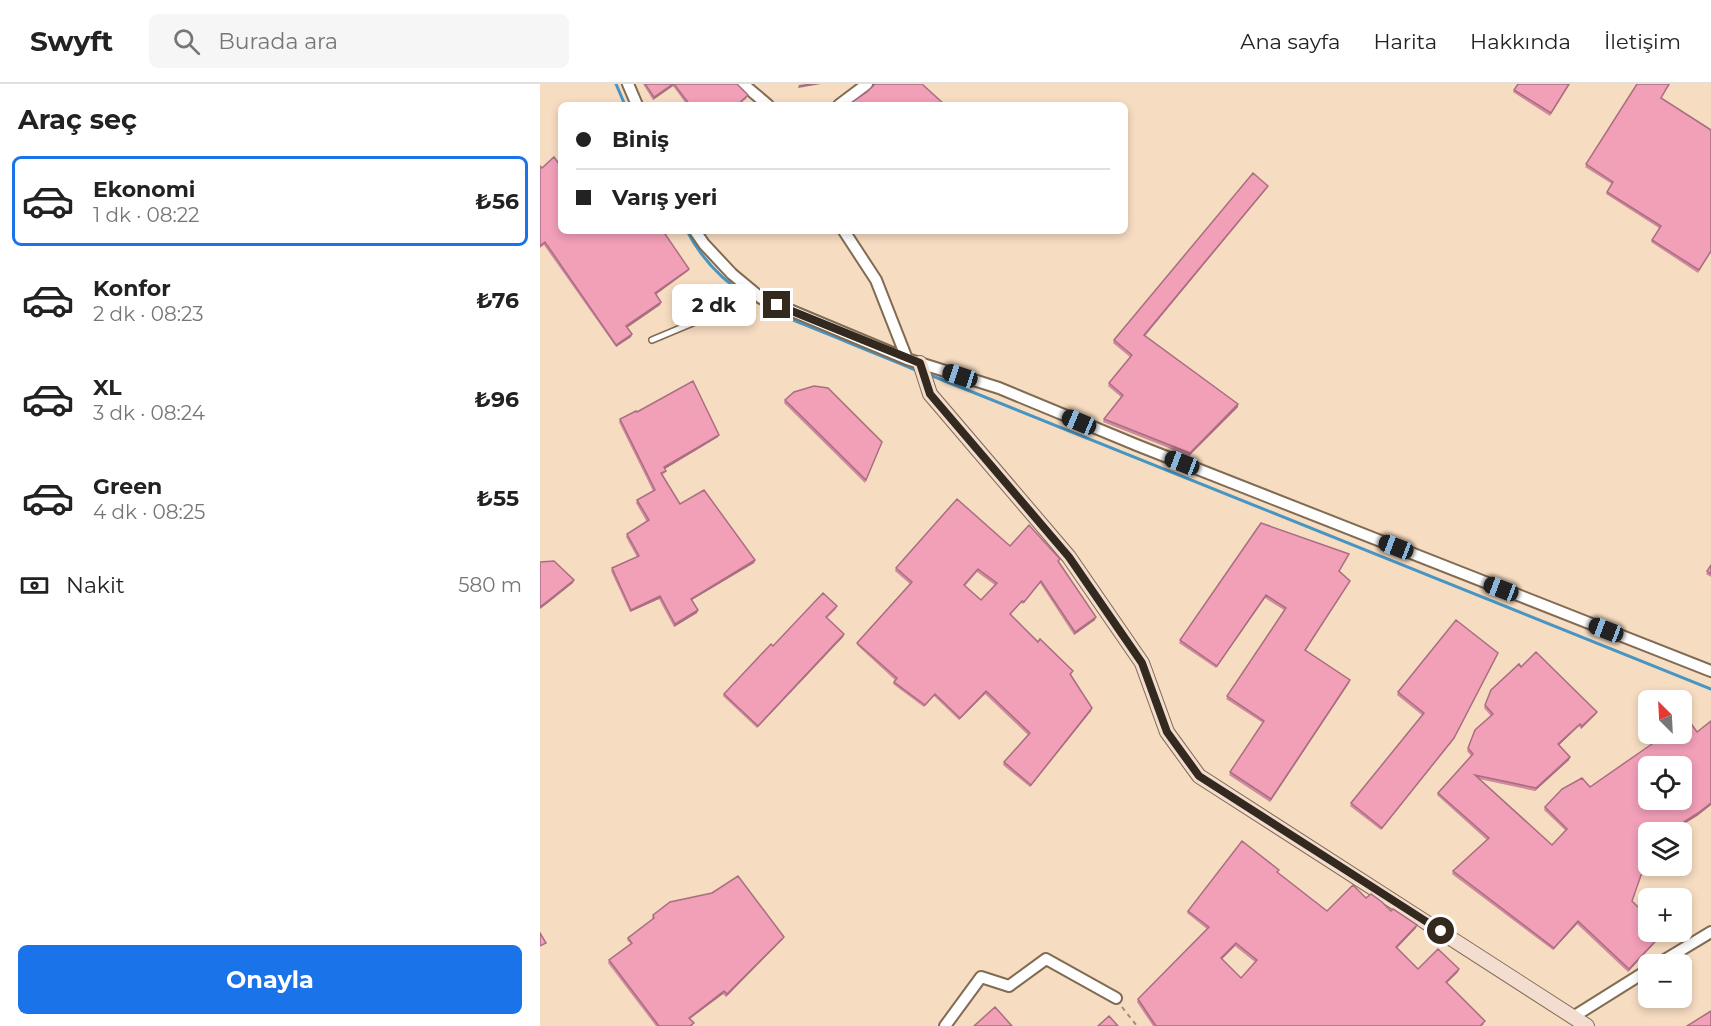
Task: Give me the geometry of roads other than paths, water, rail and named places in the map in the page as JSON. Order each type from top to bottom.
[{"type":"street","points":[[628,84],[636,102]]},
{"type":"street","points":[[743,84],[764,102]]},
{"type":"street","points":[[843,102],[867,84]]},
{"type":"street","points":[[697,234],[743,286],[761,298],[914,361],[999,388],[1139,446],[1711,672]]},
{"type":"street","points":[[846,234],[876,280],[930,394],[1069,557],[1142,663],[1167,732],[1199,776],[1587,1026]]},
{"type":"street","points":[[1675,954],[1711,932]]},
{"type":"street","points":[[945,1026],[981,977],[1009,986],[1046,959],[1116,998]]},
{"type":"street","points":[[1573,1017],[1638,976]]},
{"type":"lane","points":[[652,340],[695,322],[725,302],[743,286]]},
{"type":"waterway","points":[[616,84],[624,102]]},
{"type":"waterway","points":[[689,234],[715,270],[749,297],[789,318],[918,371]]},
{"type":"waterway","points":[[930,375],[1711,689]]}]
